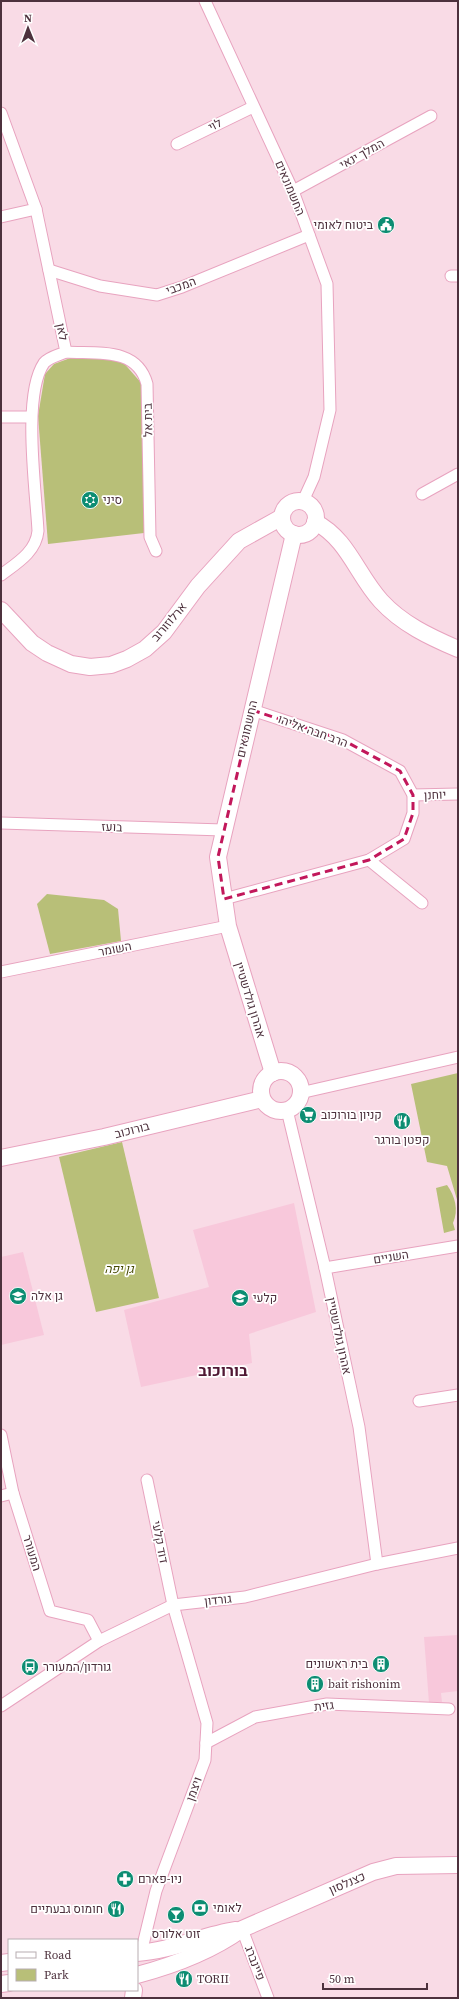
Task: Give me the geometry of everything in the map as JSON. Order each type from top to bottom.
[{"type":"street","name":"החשמונאים","points":[[205,1],[293,191],[327,284],[330,410],[314,477],[303,501]]},
{"type":"street","name":"לוי","points":[[177,144],[253,106]]},
{"type":"street","name":"לאן","points":[[1,113],[36,210],[66,352],[53,356],[45,362],[35,388],[31,417],[38,531],[37,540],[28,554],[1,576]]},
{"type":"street","name":"המלך ינאי","points":[[293,191],[431,116]]},
{"type":"street","points":[[1,217],[36,210]]},
{"type":"street","name":"המכבי","points":[[49,270],[100,286],[157,295],[182,287],[309,235]]},
{"type":"street","name":"בית אל","points":[[66,352],[124,356],[135,362],[144,373],[147,384],[150,537],[156,551]]},
{"type":"street","points":[[1,417],[31,417]]},
{"type":"street","points":[[422,494],[458,474]]},
{"type":"street","points":[[303,501],[312,507],[316,516],[316,522],[310,531],[299,535],[294,534],[285,527],[282,517],[283,511],[291,503],[303,501]]},
{"type":"street","name":"ארלוזורוב","points":[[1,610],[28,639],[47,653],[71,664],[90,667],[111,665],[127,659],[145,649],[164,632],[198,586],[239,541],[282,517]]},
{"type":"street","points":[[316,522],[327,528],[337,538],[380,600],[400,619],[431,638],[458,649]]},
{"type":"street","name":"החשמונאים","points":[[228,926],[218,857],[294,534]]},
{"type":"street","name":"הרב חבה אליהו","points":[[252,710],[343,740],[400,771],[413,795]]},
{"type":"street","name":"יוחנן","points":[[413,795],[458,794]]},
{"type":"street","points":[[224,899],[369,860],[404,839],[413,813],[413,795]]},
{"type":"street","name":"בועז","points":[[1,823],[224,830]]},
{"type":"street","points":[[369,860],[422,903]]},
{"type":"street","name":"השומר","points":[[1,972],[228,926]]},
{"type":"street","name":"אהרון גולדשטיין","points":[[228,926],[273,1073]]},
{"type":"street","points":[[300,1093],[458,1057]]},
{"type":"street","points":[[280,1071],[293,1075],[297,1080],[300,1093],[296,1103],[287,1110],[275,1110],[262,1099],[262,1083],[273,1073],[280,1071]]},
{"type":"street","name":"בורוכוב","points":[[1,1158],[104,1137],[262,1099]]},
{"type":"street","name":"אהרון גולדשטיין","points":[[287,1110],[325,1268],[358,1427],[377,1564]]},
{"type":"street","name":"השניים","points":[[325,1268],[458,1246]]},
{"type":"street","points":[[419,1401],[458,1395]]},
{"type":"street","name":"המעורר","points":[[1,1435],[14,1493],[50,1612],[88,1620],[99,1641]]},
{"type":"street","name":"דוד קלעי","points":[[148,1480],[173,1605]]},
{"type":"street","points":[[1,1496],[14,1493]]},
{"type":"street","name":"גורדון","points":[[1,1706],[99,1641],[173,1605],[245,1597],[377,1564],[458,1548]]},
{"type":"street","name":"ויצמן","points":[[139,1953],[156,1891],[205,1760],[207,1723],[173,1605]]},
{"type":"street","name":"גזית","points":[[206,1743],[255,1717],[327,1704],[449,1709]]},
{"type":"street","name":"כצנלסון","points":[[138,1975],[182,1962],[225,1941],[242,1929],[373,1872],[396,1866],[458,1865]]},
{"type":"street","name":"כצנלסון","points":[[139,1953],[170,1947],[218,1932],[242,1929]]},
{"type":"street","name":"פיינברג","points":[[242,1929],[268,1998]]},
{"type":"highlighted area","points":[[252,710],[343,740],[400,771],[413,795],[413,813],[404,839],[369,860],[224,899],[218,857]]},
{"type":"shaded area","name":"קלעי","points":[[294,1203],[316,1312],[249,1334],[252,1363],[141,1387],[124,1310],[209,1287],[193,1230]]},
{"type":"shaded area","name":"גן אלה","points":[[23,1252],[44,1335],[1,1345],[1,1257]]},
{"type":"shaded area","points":[[458,1635],[458,1691],[441,1693],[442,1702],[429,1703],[424,1637]]},
{"type":"green space","points":[[73,357],[122,361],[143,385],[144,533],[48,544],[38,416],[45,374],[54,364]]},
{"type":"green space","points":[[47,894],[104,900],[118,909],[121,941],[50,954],[37,904]]},
{"type":"green space","points":[[458,1073],[458,1203],[447,1166],[427,1162],[411,1084]]},
{"type":"green space","name":"גן יפה","points":[[122,1142],[159,1298],[96,1312],[59,1157]]},
{"type":"green space","points":[[447,1185],[454,1198],[456,1208],[453,1223],[455,1230],[444,1233],[436,1188]]},
{"type":"place","name":"ביטוח לאומי","points":[[386,225]]},
{"type":"place","name":"סיני","points":[[90,500]]},
{"type":"place","name":"קניון בורוכוב","points":[[308,1115]]},
{"type":"place","name":"קפטן בורגר","points":[[402,1121]]},
{"type":"place","name":"גן אלה","points":[[18,1296]]},
{"type":"place","name":"קלעי","points":[[240,1298]]},
{"type":"place","name":"בית ראשונים","points":[[381,1664]]},
{"type":"place","name":"גורדון/המעורר","points":[[30,1667]]},
{"type":"place","name":"bait rishonim","points":[[315,1684]]},
{"type":"place","name":"ניו-פארם","points":[[125,1879]]},
{"type":"place","name":"לאומי","points":[[200,1908]]},
{"type":"place","name":"חומוס גבעתיים","points":[[116,1909]]},
{"type":"place","name":"זוט אלורס","points":[[176,1915]]},
{"type":"place","name":"TORII","points":[[184,1979]]},
{"type":"district","name":"בורוכוב","points":[[223,1370]]}]
